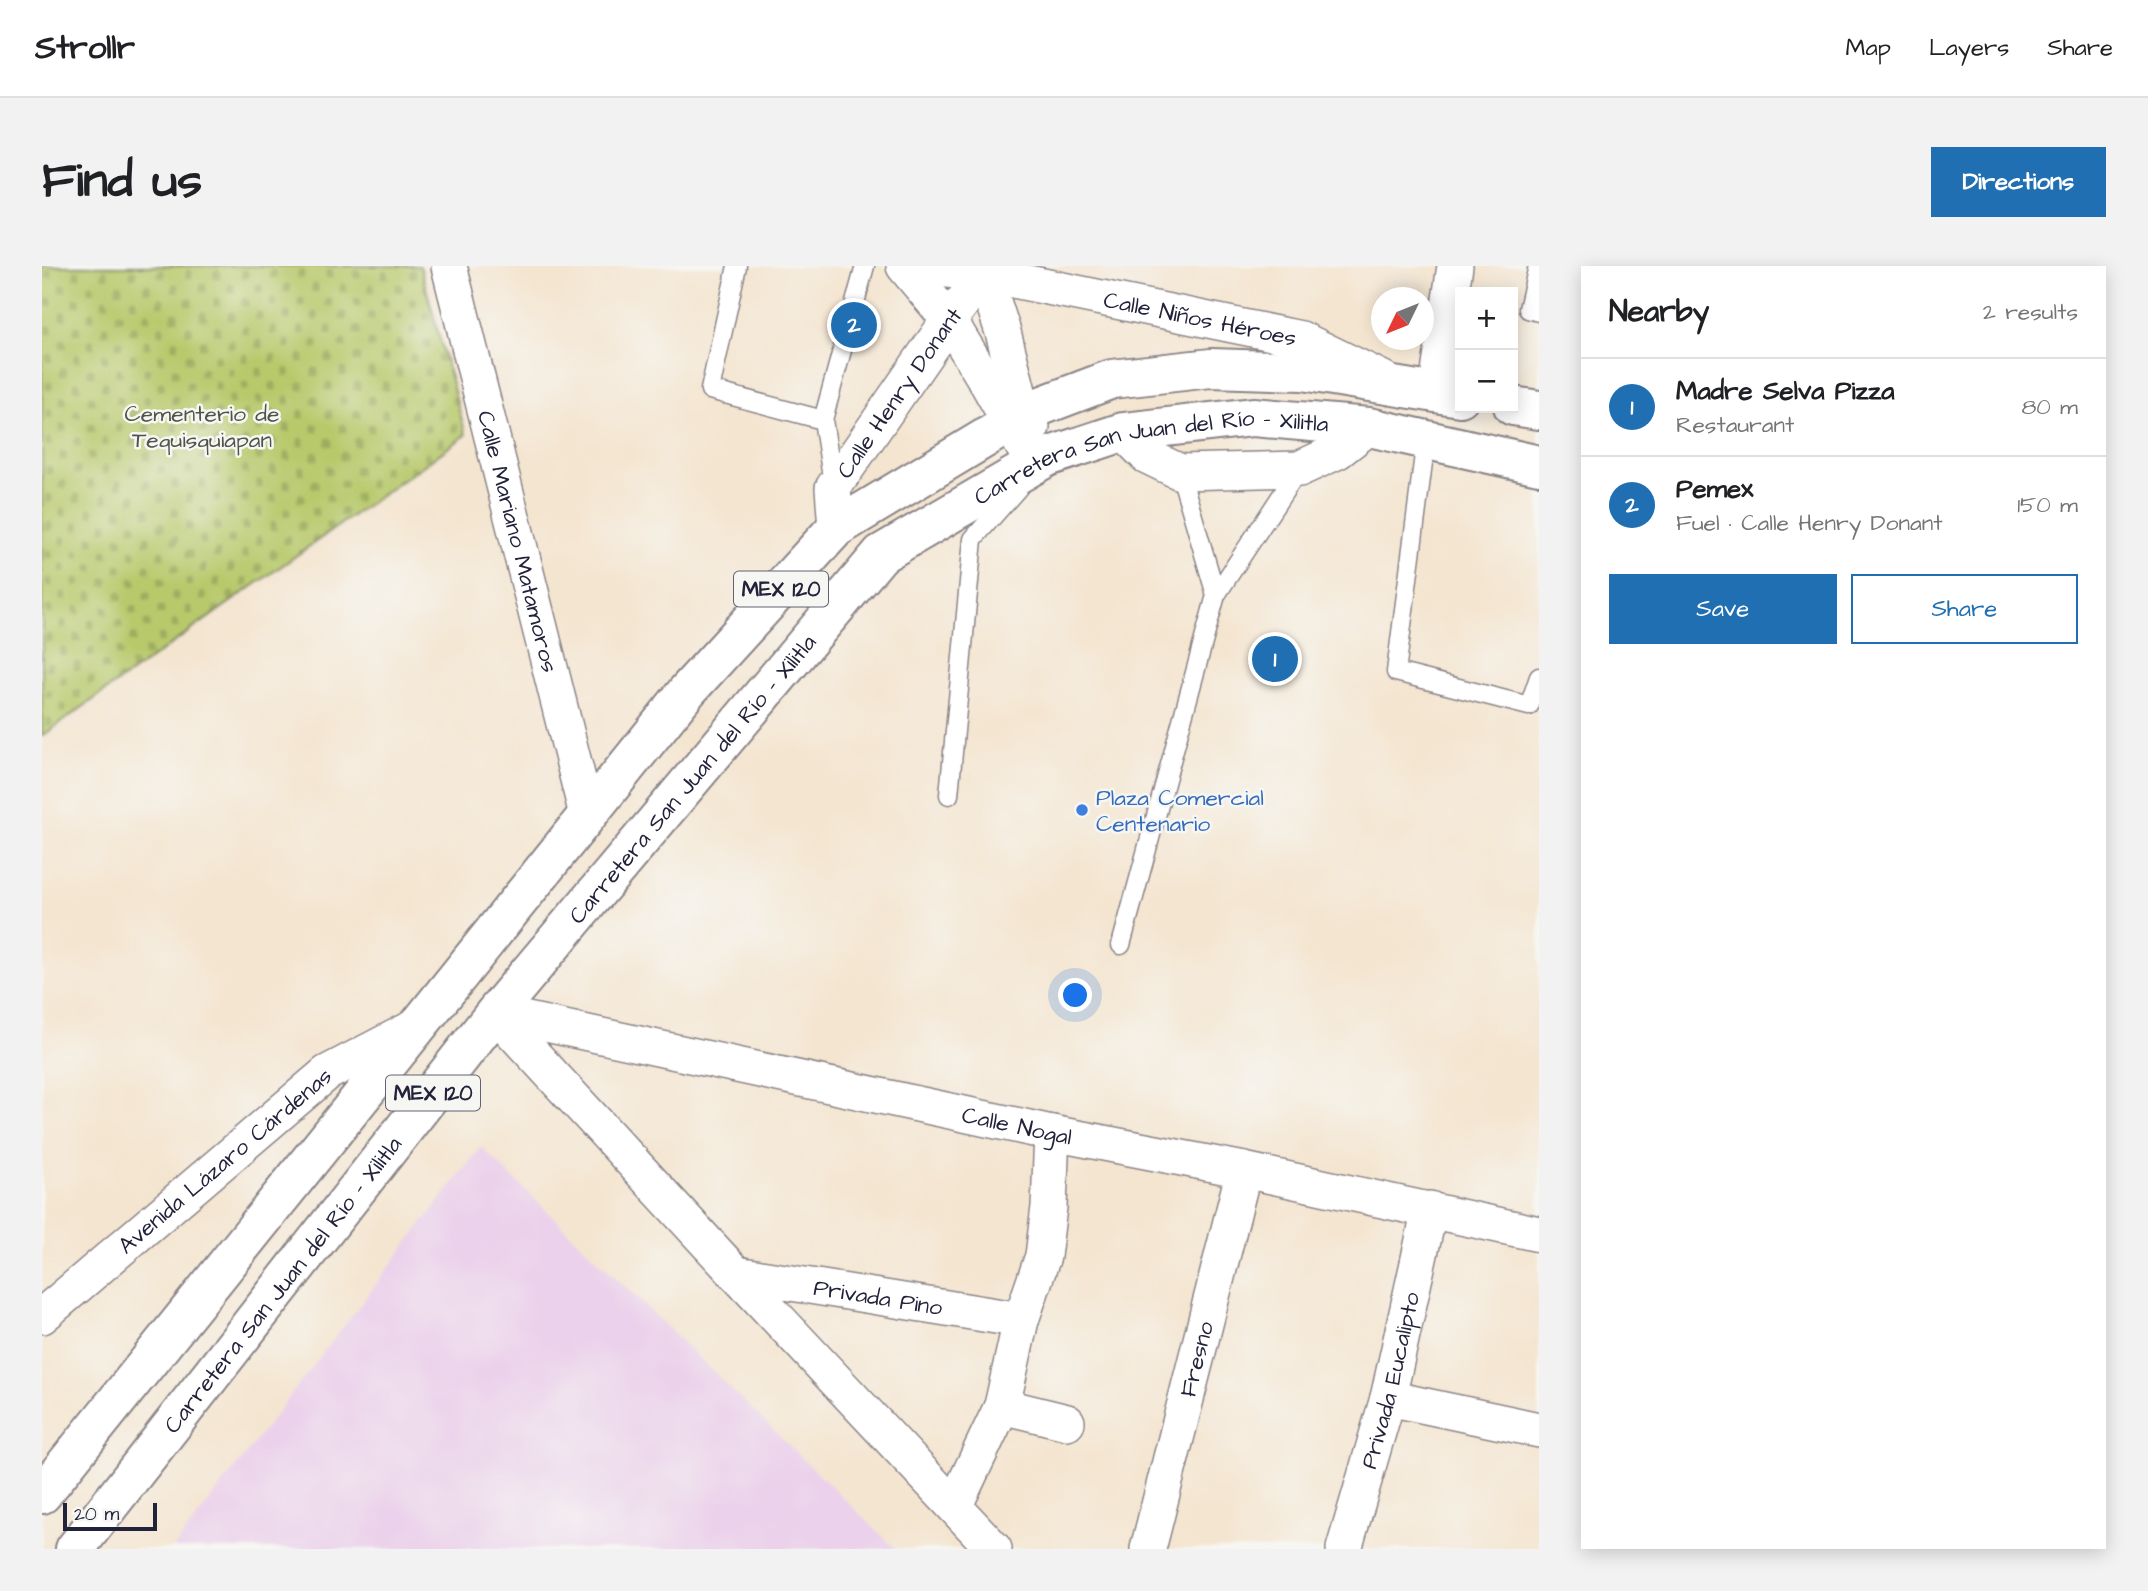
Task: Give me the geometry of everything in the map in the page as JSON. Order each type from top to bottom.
[{"type":"main road","name":"MEX 120","points":[[42,1494],[688,690],[836,528],[1017,418],[1112,379],[1212,368],[1303,371],[1448,395]]},
{"type":"main road","points":[[1518,407],[1539,410]]},
{"type":"main road","name":"Carretera San Juan del Río - Xilitla","points":[[75,1549],[495,1013],[881,554],[1040,461],[1123,432],[1253,417],[1369,427],[1539,465]]},
{"type":"street","name":"Calle Mariano Matamoros","points":[[449,266],[587,815]]},
{"type":"street","points":[[904,266],[949,320],[1017,418],[1040,461]]},
{"type":"street","name":"Calle Niños Héroes","points":[[911,266],[987,270],[1301,339],[1399,387]]},
{"type":"street","points":[[1448,395],[1455,266]]},
{"type":"street","points":[[987,270],[1003,332],[1017,418]]},
{"type":"street","name":"Calle Henry Donant","points":[[836,528],[833,488],[949,320],[987,270]]},
{"type":"street","points":[[1123,432],[1147,456],[1180,472],[1299,469],[1338,451],[1369,427]]},
{"type":"street","points":[[495,1013],[994,1549]]},
{"type":"street","name":"Calle Nogal","points":[[495,1013],[1539,1234]]},
{"type":"street","name":"Avenida Lázaro Cárdenas","points":[[42,1316],[327,1073],[419,1025]]},
{"type":"street","points":[[955,1505],[1002,1406],[1021,1320],[1043,1256],[1049,1207],[1052,1133]]},
{"type":"street","name":"Fresno","points":[[1147,1549],[1244,1170]]},
{"type":"street","name":"Privada Eucalipto","points":[[1344,1549],[1388,1398],[1430,1209]]},
{"type":"street","name":"Privada Pino","points":[[736,1274],[1021,1320]]},
{"type":"street","points":[[1388,1398],[1539,1430]]},
{"type":"street","points":[[1002,1406],[1067,1422]]},
{"type":"lane","points":[[737,266],[710,390],[822,420]]},
{"type":"lane","points":[[833,488],[822,420],[865,266]]},
{"type":"lane","points":[[1538,266],[1528,309],[1539,312]]},
{"type":"lane","points":[[1426,439],[1396,672],[1529,706],[1539,677]]},
{"type":"lane","points":[[949,795],[972,539],[1040,461]]},
{"type":"lane","points":[[1121,945],[1216,595],[1299,469]]},
{"type":"lane","points":[[1180,472],[1216,595]]},
{"type":"shaded area","points":[[481,1147],[896,1549],[173,1549]]},
{"type":"green space","name":"Cementerio de Tequisquiapan","points":[[42,266],[420,266],[466,435],[42,736]]},
{"type":"place","name":"Pemex","points":[[854,325]]},
{"type":"place","name":"Madre Selva Pizza","points":[[1275,659]]},
{"type":"place","name":"Plaza Comercial Centenario","points":[[1082,810]]}]
